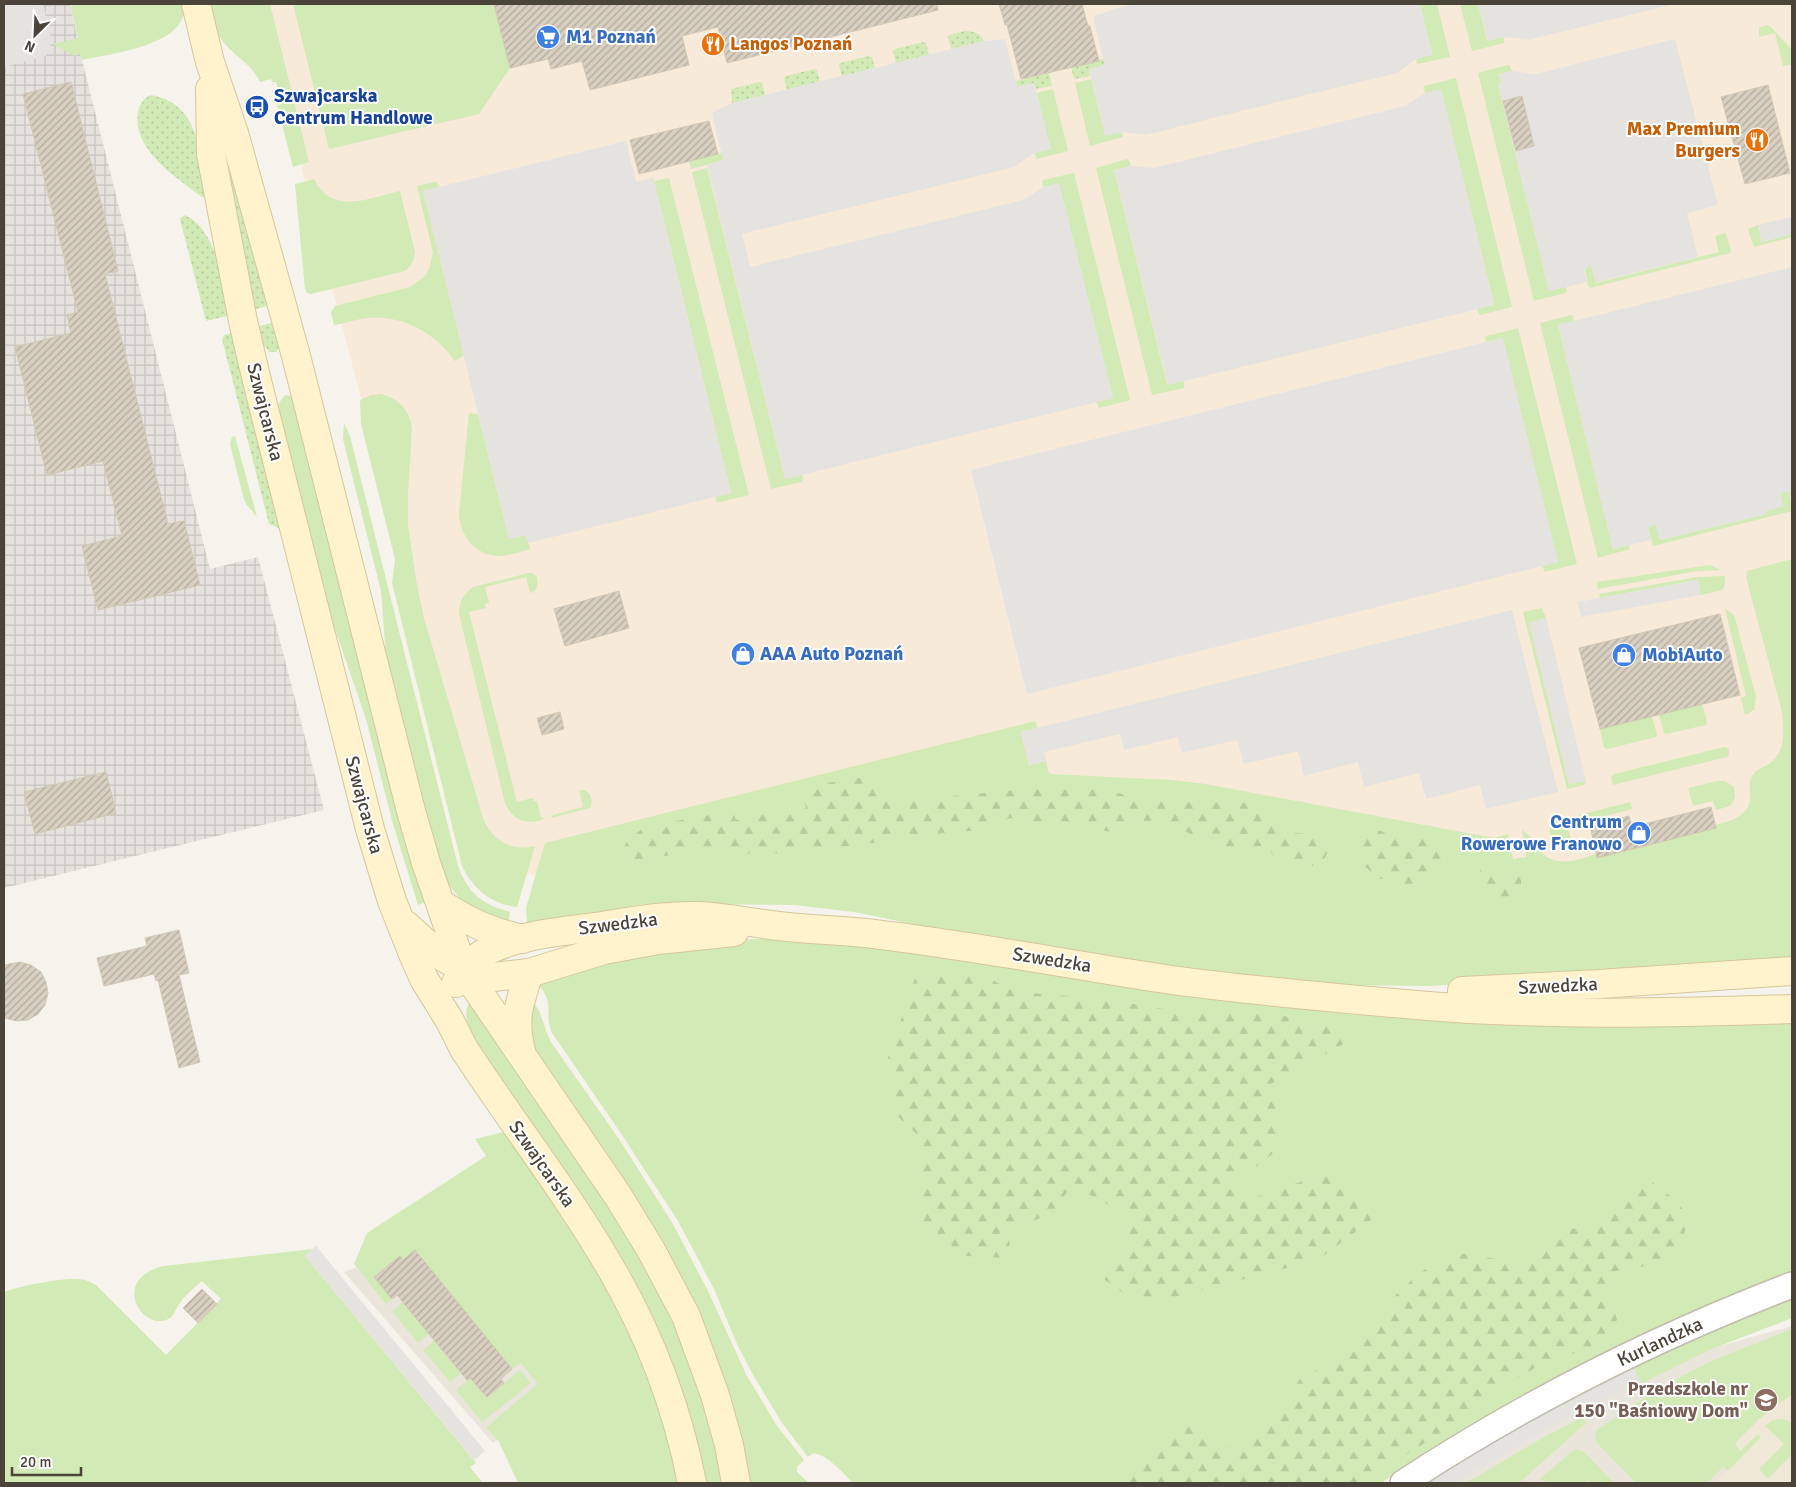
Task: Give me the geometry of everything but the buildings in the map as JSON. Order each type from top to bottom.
[{"type":"street","name":"Szwajcarska","points":[[196,4],[210,62],[234,133],[295,352],[411,811],[426,863],[463,968],[618,1196],[668,1279],[689,1324],[715,1395],[729,1446],[736,1483]]},
{"type":"street","name":"Szwajcarska","points":[[210,62],[212,154],[249,347],[381,869],[424,978],[464,1048],[596,1244],[625,1295],[647,1339],[666,1387],[684,1447],[692,1483]]},
{"type":"street","points":[[441,904],[479,927],[498,934],[523,939]]},
{"type":"street","name":"Szwedzka","points":[[463,968],[492,949],[523,939],[624,923],[695,916],[739,920],[780,927],[874,934],[1235,988],[1420,1005],[1536,1011],[1677,1012],[1792,1010]]},
{"type":"street","name":"Szwedzka","points":[[399,918],[438,954],[463,968],[493,977],[529,973],[604,950],[658,940],[780,927]]},
{"type":"street","points":[[450,1021],[451,1001],[455,985],[463,968]]},
{"type":"street","name":"Szwedzka","points":[[1323,996],[1473,991],[1792,971]]},
{"type":"street","points":[[524,1059],[517,1031],[518,1008],[529,973]]},
{"type":"street","name":"Kurlandzka","points":[[1403,1483],[1491,1428],[1551,1394],[1632,1353],[1748,1302],[1792,1285]]},
{"type":"shaded area","points":[[4,4],[70,4],[82,60],[210,569],[258,557],[324,810],[4,888]]},
{"type":"shaded area","points":[[4,4],[43,4],[52,42],[46,56],[4,67]]},
{"type":"shaded area","points":[[262,4],[1792,4],[1792,868],[548,882],[481,853],[318,235]]},
{"type":"shaded area","points":[[1134,4],[1420,4],[1432,55],[1416,59],[1397,73],[1146,135],[1122,132],[1105,136],[1089,69],[1105,65],[1093,17]]},
{"type":"shaded area","points":[[1478,4],[1674,4],[1528,40],[1504,37],[1488,41]]},
{"type":"shaded area","points":[[1005,39],[1017,87],[1034,83],[1051,149],[1034,153],[1014,167],[742,234],[750,267],[1023,200],[1043,187],[1059,183],[1113,398],[785,479],[707,165],[723,160],[712,113],[732,103],[984,41]]},
{"type":"shaded area","points":[[1675,39],[1718,205],[1687,213],[1698,257],[1596,282],[1591,266],[1584,269],[1587,282],[1549,291],[1498,84],[1501,83],[1499,74],[1512,71],[1536,74]]},
{"type":"shaded area","points":[[1441,89],[1494,305],[1168,385],[1114,170],[1131,166],[1154,168],[1405,106],[1425,93]]},
{"type":"shaded area","points":[[626,141],[636,182],[653,178],[654,181],[731,493],[528,543],[526,535],[509,539],[423,191]]},
{"type":"shaded area","points":[[1792,217],[1792,234],[1762,242],[1758,225]]},
{"type":"shaded area","points":[[1792,267],[1792,502],[1789,491],[1780,493],[1783,506],[1767,511],[1767,514],[1660,540],[1655,524],[1648,528],[1651,540],[1613,549],[1558,325]]},
{"type":"shaded area","points":[[1503,338],[1558,562],[1027,694],[971,470]]},
{"type":"shaded area","points":[[1698,580],[1701,595],[1581,617],[1578,602]]},
{"type":"shaded area","points":[[1512,610],[1558,792],[1486,809],[1480,785],[1426,799],[1419,773],[1364,787],[1358,762],[1304,776],[1298,751],[1244,764],[1237,740],[1182,753],[1178,737],[1124,750],[1120,734],[1044,752],[1046,761],[1029,765],[1021,732]]},
{"type":"shaded area","points":[[1546,618],[1586,781],[1569,784],[1529,623]]},
{"type":"shaded area","points":[[421,1233],[550,1391],[493,1443],[344,1272],[388,1255]]},
{"type":"shaded area","points":[[316,1246],[485,1451],[474,1460],[305,1256]]},
{"type":"shaded area","points":[[1792,1326],[1792,1483],[1441,1483],[1684,1356]]},
{"type":"shaded area","name":"Przedszkole nr 150 \"Baśniowy Dom\"","points":[[1792,1347],[1792,1483],[1715,1483],[1727,1471],[1723,1467],[1713,1478]]},
{"type":"shaded area","points":[[1633,1367],[1640,1381],[1543,1431],[1455,1483],[1424,1483],[1534,1417]]},
{"type":"green space","points":[[70,4],[183,4],[182,18],[175,29],[162,38],[128,50],[82,60],[80,54],[74,56],[53,44],[78,38]]},
{"type":"green space","points":[[208,4],[270,4],[309,162],[293,167],[277,105],[281,104],[276,82],[272,82],[271,79],[260,82],[249,66],[229,49],[216,30]]},
{"type":"green space","points":[[293,4],[494,4],[510,68],[479,114],[329,149]]},
{"type":"green space","points":[[1420,4],[1437,4],[1450,57],[1417,64],[1416,59],[1432,54]]},
{"type":"green space","points":[[1460,4],[1478,4],[1487,40],[1504,37],[1504,43],[1472,51]]},
{"type":"green space","points":[[1767,25],[1771,27],[1792,50],[1792,64],[1783,66],[1775,33],[1759,37],[1759,28]]},
{"type":"green space","points":[[965,31],[979,34],[984,41],[951,49],[949,35]]},
{"type":"green space","points":[[926,43],[929,55],[896,63],[893,51],[895,49]]},
{"type":"green space","points":[[869,56],[872,57],[875,68],[842,76],[840,63]]},
{"type":"green space","points":[[1104,59],[1105,65],[1089,69],[1090,76],[1074,79],[1071,67]]},
{"type":"green space","points":[[1508,65],[1512,71],[1499,74],[1501,83],[1498,84],[1549,291],[1566,287],[1567,291],[1566,293],[1534,301],[1478,73]]},
{"type":"green space","points":[[817,70],[820,82],[787,90],[784,78],[786,76]]},
{"type":"green space","points":[[1049,73],[1052,86],[1036,89],[1034,83],[1017,87],[1016,81]]},
{"type":"green space","points":[[1456,78],[1512,307],[1480,315],[1477,309],[1494,304],[1441,90],[1425,93],[1424,86]]},
{"type":"green space","points":[[1091,79],[1105,135],[1122,132],[1123,137],[1090,146],[1075,83]]},
{"type":"green space","points":[[762,83],[765,95],[732,103],[731,89]]},
{"type":"green space","points":[[1053,89],[1068,151],[1037,159],[1034,153],[1050,149],[1037,93]]},
{"type":"green space","points":[[151,95],[167,100],[180,109],[189,120],[199,147],[205,197],[202,197],[158,162],[142,139],[138,126],[138,113],[140,105]]},
{"type":"green space","points":[[216,107],[270,305],[253,310]]},
{"type":"green space","points":[[722,153],[724,160],[691,169],[689,161]]},
{"type":"green space","points":[[1127,159],[1131,166],[1114,170],[1167,384],[1184,381],[1184,388],[1152,395],[1096,168]]},
{"type":"green space","points":[[707,168],[785,479],[802,475],[802,482],[771,489],[692,172]]},
{"type":"green space","points":[[1074,173],[1130,400],[1099,408],[1096,402],[1113,398],[1059,184],[1043,187],[1042,182],[1043,180]]},
{"type":"green space","points":[[669,178],[749,495],[717,503],[715,497],[731,493],[654,181]]},
{"type":"green space","points":[[314,179],[322,190],[331,197],[341,201],[364,200],[400,191],[415,252],[414,258],[407,269],[311,294],[307,293],[305,289],[295,184]]},
{"type":"green space","points":[[434,182],[440,187],[423,191],[464,355],[455,361],[428,334],[406,323],[381,318],[368,318],[334,325],[331,312],[335,306],[410,287],[424,277],[429,269],[433,253],[417,186]]},
{"type":"green space","points":[[185,215],[196,222],[205,232],[212,245],[231,315],[206,321],[180,218]]},
{"type":"green space","points":[[1758,225],[1762,242],[1792,234],[1792,237],[1754,247],[1748,229]]},
{"type":"green space","points":[[1726,234],[1730,253],[1590,288],[1588,286],[1585,268],[1591,266],[1596,283],[1719,252],[1715,236]]},
{"type":"green space","points":[[1571,315],[1574,321],[1558,325],[1613,549],[1629,545],[1630,549],[1598,558],[1540,323]]},
{"type":"green space","points":[[274,322],[280,346],[276,352],[270,352],[263,344],[257,327]]},
{"type":"green space","points":[[1518,328],[1577,564],[1545,572],[1542,566],[1558,562],[1502,338],[1486,342],[1485,338],[1486,336]]},
{"type":"green space","points":[[235,332],[281,527],[279,528],[269,524],[222,339],[224,335]]},
{"type":"green space","points":[[381,394],[398,402],[406,410],[411,421],[408,524],[416,580],[424,618],[483,818],[492,833],[503,843],[518,847],[535,846],[517,907],[499,903],[484,894],[472,882],[462,866],[392,583],[395,559],[361,424],[360,400],[372,395]]},
{"type":"green space","points":[[285,395],[294,397],[426,902],[418,905],[393,824],[366,719],[322,585],[280,419],[279,403]]},
{"type":"green space","points":[[469,413],[478,414],[509,539],[526,535],[530,548],[528,550],[502,556],[490,555],[482,552],[470,543],[462,530],[459,514]]},
{"type":"green space","points":[[344,423],[350,436],[458,866],[464,879],[476,896],[488,904],[510,912],[508,925],[468,907],[459,898],[447,882],[434,847],[386,657],[381,591],[343,439]]},
{"type":"green space","points":[[235,436],[257,517],[246,504],[243,496],[230,444],[232,437]]},
{"type":"green space","points":[[1789,491],[1792,511],[1653,546],[1649,526],[1656,524],[1660,540],[1767,514],[1766,511],[1783,506],[1780,493]]},
{"type":"green space","points":[[1792,559],[1792,961],[1559,979],[1428,986],[1344,985],[1193,970],[936,929],[855,912],[794,905],[703,904],[527,926],[526,908],[545,843],[1035,721],[1038,728],[1021,732],[1029,765],[1046,761],[1050,774],[1171,780],[1206,784],[1494,838],[1508,834],[1513,859],[1526,857],[1522,830],[1546,856],[1559,861],[1566,861],[1582,859],[1596,854],[1597,858],[1716,828],[1716,825],[1738,817],[1746,810],[1749,805],[1752,776],[1757,770],[1773,760],[1781,748],[1783,734],[1782,712],[1746,577],[1747,571]]},
{"type":"green space","points":[[1710,565],[1721,570],[1697,571],[1598,589],[1597,582]]},
{"type":"green space","points":[[529,573],[537,577],[537,587],[533,592],[530,593],[526,577],[485,587],[489,603],[485,604],[486,608],[469,612],[517,802],[533,798],[534,801],[537,801],[541,817],[544,817],[542,820],[530,822],[515,817],[505,803],[459,614],[462,599],[473,587]]},
{"type":"green space","points":[[1725,576],[1725,585],[1722,590],[1701,595],[1698,580],[1600,598],[1599,594],[1698,577]]},
{"type":"green space","points":[[1542,608],[1546,618],[1530,623],[1569,784],[1586,781],[1584,785],[1567,789],[1523,612]]},
{"type":"green space","points":[[1725,609],[1733,614],[1735,618],[1756,697],[1754,710],[1745,715],[1741,698],[1746,696]]},
{"type":"green space","points":[[1702,704],[1707,722],[1706,725],[1664,733],[1659,714]]},
{"type":"green space","points":[[1652,716],[1656,737],[1607,749],[1604,748],[1600,729]]},
{"type":"green space","points":[[1724,747],[1729,749],[1727,757],[1613,785],[1611,777],[1614,774]]},
{"type":"green space","points":[[865,778],[884,802],[1019,790],[1091,788],[1163,802],[1246,803],[1277,816],[1282,832],[1322,837],[1330,848],[1320,866],[1293,865],[1276,858],[1264,845],[1244,850],[1209,842],[1160,820],[1129,822],[1121,834],[1048,820],[1027,823],[1010,818],[987,830],[951,832],[842,847],[759,855],[704,847],[657,858],[633,861],[624,847],[629,838],[647,826],[733,811],[736,820],[766,814],[782,818],[806,808],[803,797],[821,784]]},
{"type":"green space","points":[[1725,781],[1734,787],[1735,798],[1730,806],[1716,810],[1713,801],[1693,806],[1688,788]]},
{"type":"green space","points":[[584,790],[591,797],[592,803],[590,808],[551,818],[553,815],[583,807],[579,791]]},
{"type":"green space","points":[[1630,802],[1633,809],[1581,822],[1579,815]]},
{"type":"green space","points":[[1565,818],[1573,846],[1559,846],[1551,838],[1550,829],[1556,821]]},
{"type":"green space","points":[[1375,829],[1393,836],[1422,836],[1436,842],[1447,861],[1411,890],[1398,877],[1380,879],[1362,864],[1363,837]]},
{"type":"green space","points":[[1488,865],[1497,875],[1521,874],[1521,885],[1512,897],[1488,900],[1483,890],[1480,870]]},
{"type":"green space","points":[[762,939],[846,943],[916,952],[1792,1021],[1792,1272],[1724,1300],[1589,1361],[1487,1417],[1381,1483],[853,1483],[824,1457],[813,1453],[808,1457],[782,1423],[737,1344],[714,1289],[678,1221],[552,1033],[547,998],[538,984],[564,970],[718,940]]},
{"type":"green space","points":[[931,972],[976,973],[1018,992],[1096,998],[1170,1010],[1225,1014],[1276,1014],[1350,1032],[1343,1044],[1269,1085],[1277,1099],[1276,1151],[1237,1182],[1250,1199],[1338,1171],[1376,1216],[1318,1260],[1141,1306],[1104,1279],[1128,1239],[1131,1217],[1072,1185],[1053,1212],[1009,1232],[1010,1258],[966,1256],[918,1222],[921,1138],[895,1114],[887,1061],[915,978]]},
{"type":"green space","points":[[528,997],[540,1013],[549,1039],[619,1139],[673,1224],[708,1291],[747,1376],[777,1426],[804,1460],[797,1467],[797,1472],[809,1483],[749,1483],[716,1357],[698,1313],[530,1048]]},
{"type":"green space","points":[[470,1002],[591,1178],[650,1273],[675,1324],[708,1413],[723,1483],[704,1483],[690,1421],[477,1048],[470,1031],[466,1012]]},
{"type":"green space","points":[[504,1132],[586,1250],[612,1296],[652,1383],[668,1435],[679,1483],[518,1483],[499,1442],[486,1427],[538,1384],[521,1363],[512,1369],[415,1250],[403,1260],[399,1256],[374,1277],[392,1299],[386,1304],[354,1264],[367,1233],[486,1156],[475,1139]]},
{"type":"green space","points":[[1652,1182],[1670,1196],[1690,1216],[1675,1261],[1604,1273],[1617,1320],[1593,1347],[1541,1364],[1481,1401],[1452,1426],[1361,1483],[1129,1483],[1130,1472],[1187,1417],[1216,1441],[1238,1451],[1277,1417],[1299,1380],[1365,1341],[1396,1295],[1418,1274],[1449,1254],[1470,1254],[1522,1264],[1567,1229],[1598,1227],[1627,1197]]},
{"type":"green space","points":[[313,1249],[305,1256],[476,1463],[470,1467],[483,1483],[4,1483],[4,1292],[56,1280],[86,1280],[96,1285],[166,1355],[221,1299],[202,1281],[183,1299],[170,1318],[156,1321],[147,1317],[135,1301],[134,1291],[138,1281],[148,1272],[164,1266]]},
{"type":"green space","points":[[1792,1298],[1792,1318],[1709,1350],[1641,1384],[1633,1367],[1699,1336]]},
{"type":"green space","points":[[403,1302],[429,1334],[418,1343],[392,1311]]},
{"type":"green space","points":[[1792,1329],[1792,1394],[1759,1419],[1735,1443],[1740,1451],[1758,1434],[1761,1437],[1728,1471],[1723,1467],[1707,1483],[1636,1483],[1597,1443],[1595,1435],[1597,1430],[1647,1396],[1646,1394],[1714,1360]]},
{"type":"green space","points":[[434,1341],[461,1373],[450,1382],[423,1350]]},
{"type":"green space","points":[[520,1370],[531,1383],[482,1422],[456,1390],[470,1378],[487,1397]]},
{"type":"green space","points":[[1581,1418],[1587,1422],[1519,1483],[1466,1483],[1546,1436]]},
{"type":"green space","points":[[1781,1419],[1792,1424],[1792,1454],[1768,1479],[1759,1469],[1784,1444],[1765,1426],[1773,1420]]},
{"type":"green space","points":[[1575,1449],[1584,1452],[1614,1483],[1590,1483],[1587,1480],[1583,1483],[1559,1483],[1539,1480]]},
{"type":"place","name":"M1 Poznań","points":[[548,37]]},
{"type":"place","name":"Langos Poznań","points":[[713,44]]},
{"type":"place","name":"Szwajcarska Centrum Handlowe","points":[[257,107]]},
{"type":"place","name":"Max Premium Burgers","points":[[1757,140]]},
{"type":"place","name":"AAA Auto Poznań","points":[[743,654]]},
{"type":"place","name":"MobiAuto","points":[[1624,655]]},
{"type":"place","name":"Centrum Rowerowe Franowo","points":[[1639,833]]},
{"type":"place","name":"Przedszkole nr 150 \"Baśniowy Dom\"","points":[[1766,1400]]}]
